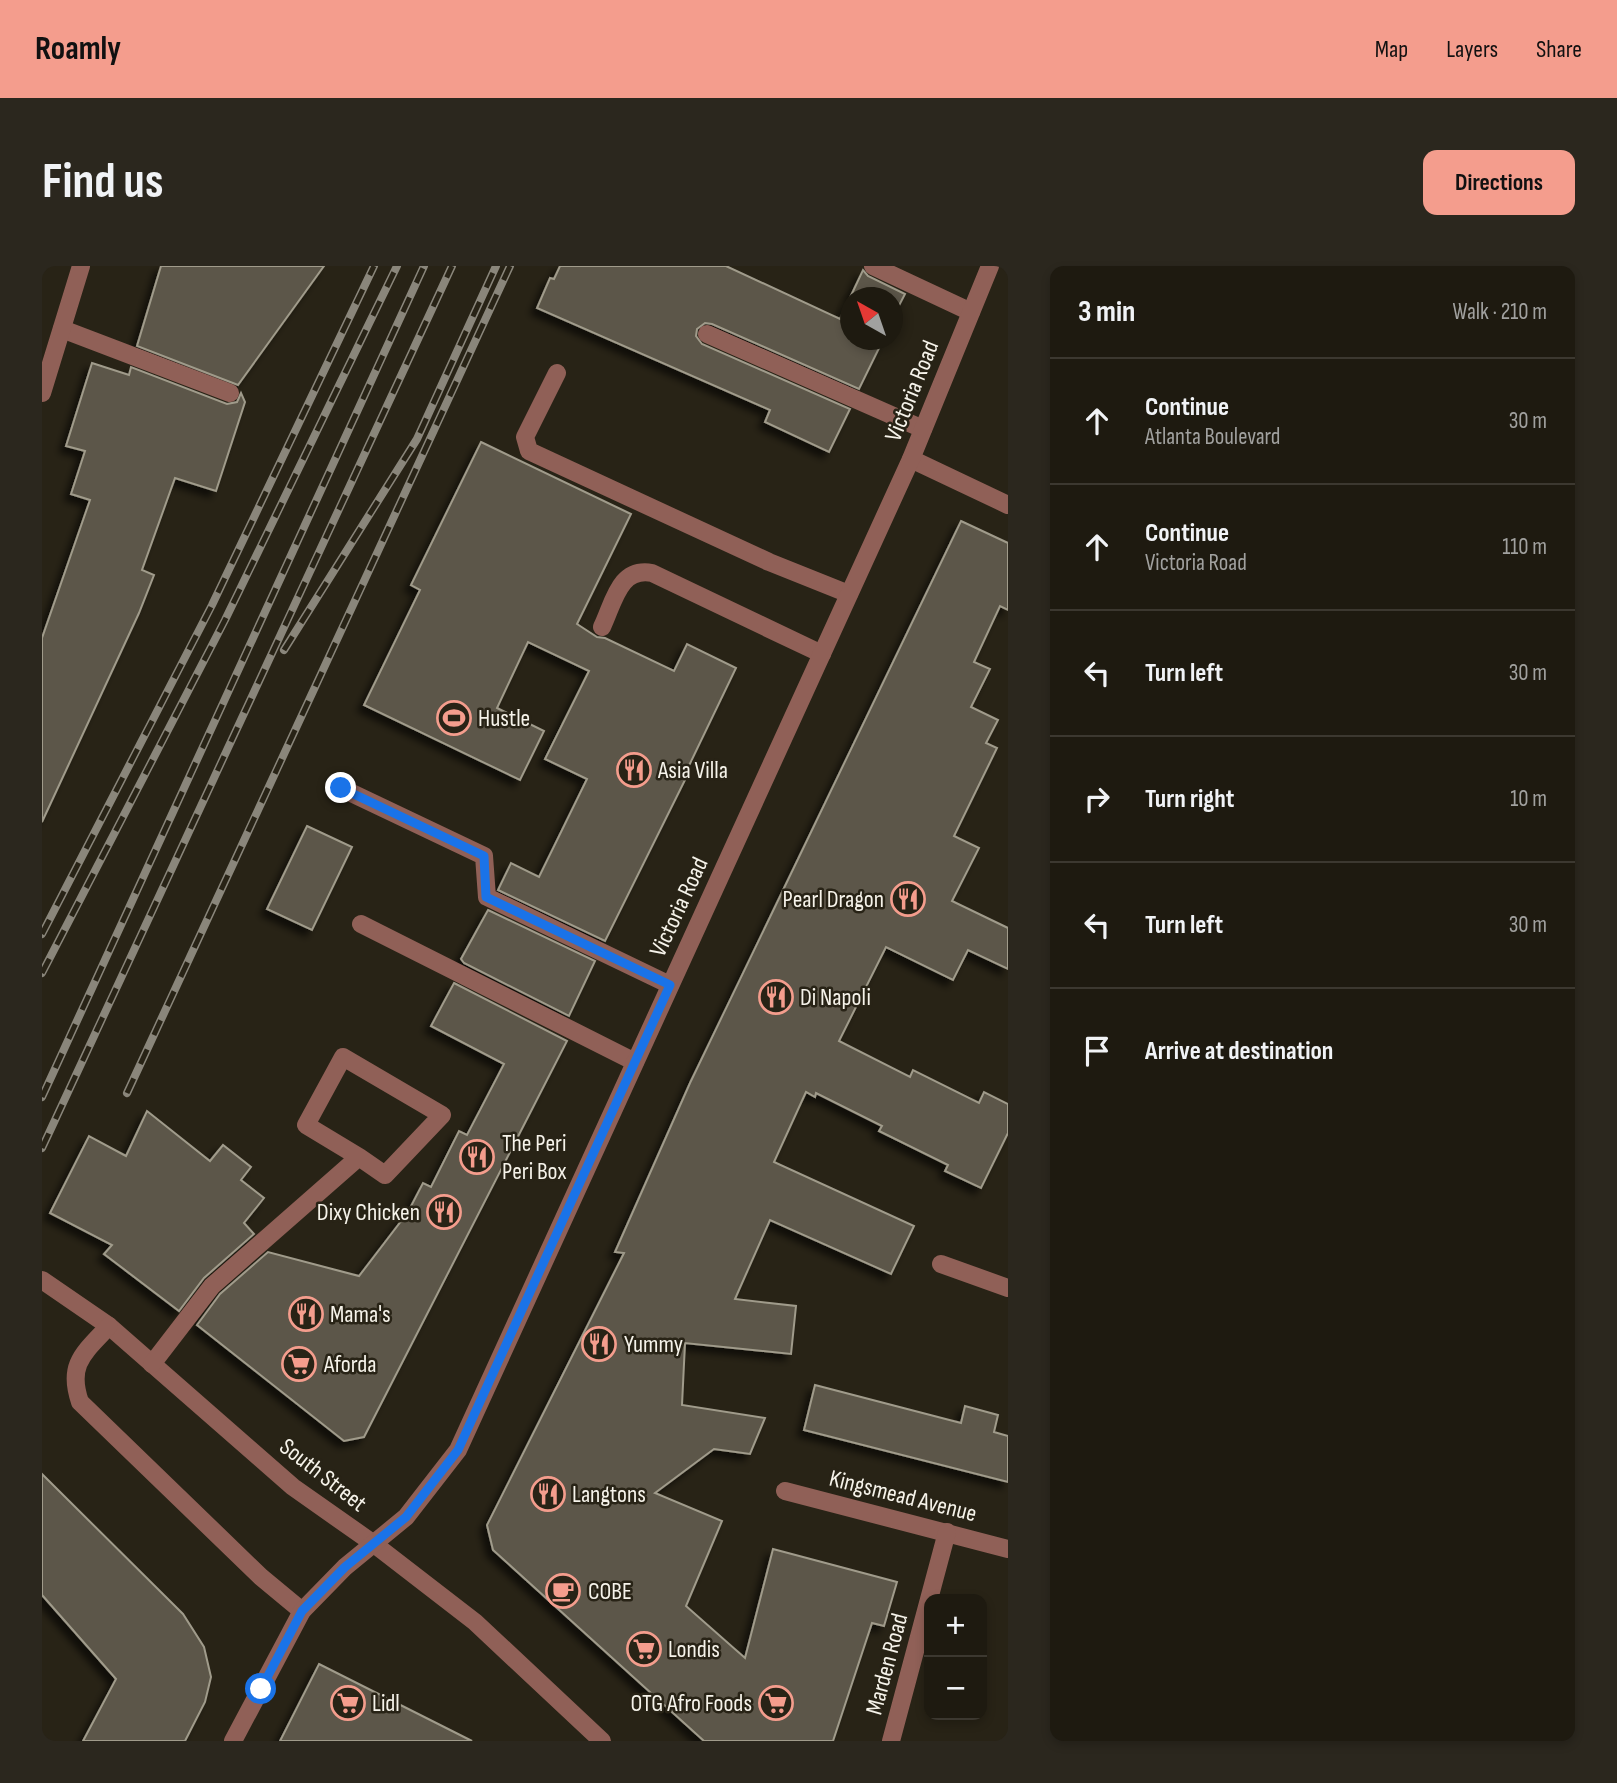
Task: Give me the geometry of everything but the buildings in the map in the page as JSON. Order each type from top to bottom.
[{"type":"street","points":[[42,393],[81,266]]},
{"type":"street","points":[[873,266],[971,312]]},
{"type":"street","name":"Victoria Road","points":[[233,1741],[302,1611],[324,1586],[406,1517],[458,1450],[911,459],[990,266]]},
{"type":"street","points":[[62,329],[230,393]]},
{"type":"street","points":[[708,334],[923,429]]},
{"type":"street","points":[[556,373],[525,438],[529,451],[769,562],[849,594]]},
{"type":"street","points":[[911,459],[1008,505]]},
{"type":"street","points":[[602,627],[626,577],[638,570],[652,573],[822,654]]},
{"type":"street","points":[[341,788],[484,856],[486,897],[670,985]]},
{"type":"street","points":[[362,924],[635,1062]]},
{"type":"street","points":[[343,1057],[442,1115],[385,1175],[359,1157],[306,1125],[343,1057]]},
{"type":"street","points":[[152,1364],[212,1286],[359,1157]]},
{"type":"street","points":[[941,1264],[1008,1288]]},
{"type":"street","name":"South Street","points":[[42,1280],[109,1326],[293,1487],[374,1544],[475,1622],[602,1741]]},
{"type":"street","points":[[109,1326],[82,1356],[75,1370],[73,1382],[80,1402],[261,1577],[302,1611]]},
{"type":"street","name":"Kingsmead Avenue","points":[[785,1491],[1008,1549]]},
{"type":"street","name":"Marden Road","points":[[891,1741],[947,1532]]},
{"type":"railway","points":[[42,934],[212,605],[374,266]]},
{"type":"railway","points":[[42,973],[225,620],[397,266]]},
{"type":"railway","points":[[42,1097],[424,266]]},
{"type":"railway","points":[[42,1148],[452,266]]},
{"type":"railway","points":[[284,650],[417,439],[496,266]]},
{"type":"railway","points":[[127,1093],[510,266]]},
{"type":"place","name":"Hustle","points":[[454,718]]},
{"type":"place","name":"Asia Villa","points":[[634,770]]},
{"type":"place","name":"Pearl Dragon","points":[[908,899]]},
{"type":"place","name":"Di Napoli","points":[[776,997]]},
{"type":"place","name":"The Peri Peri Box","points":[[477,1157]]},
{"type":"place","name":"Dixy Chicken","points":[[444,1212]]},
{"type":"place","name":"Mama's","points":[[306,1314]]},
{"type":"place","name":"Yummy","points":[[599,1344]]},
{"type":"place","name":"Aforda","points":[[299,1364]]},
{"type":"place","name":"Langtons","points":[[548,1494]]},
{"type":"place","name":"COBE","points":[[563,1591]]},
{"type":"place","name":"Londis","points":[[644,1649]]},
{"type":"place","name":"Lidl","points":[[348,1703]]},
{"type":"place","name":"OTG Afro Foods","points":[[776,1703]]},
{"type":"route","points":[[261,1689],[290,1629],[302,1611],[345,1567],[406,1517],[458,1450],[670,985],[486,897],[484,856],[341,788]]}]
